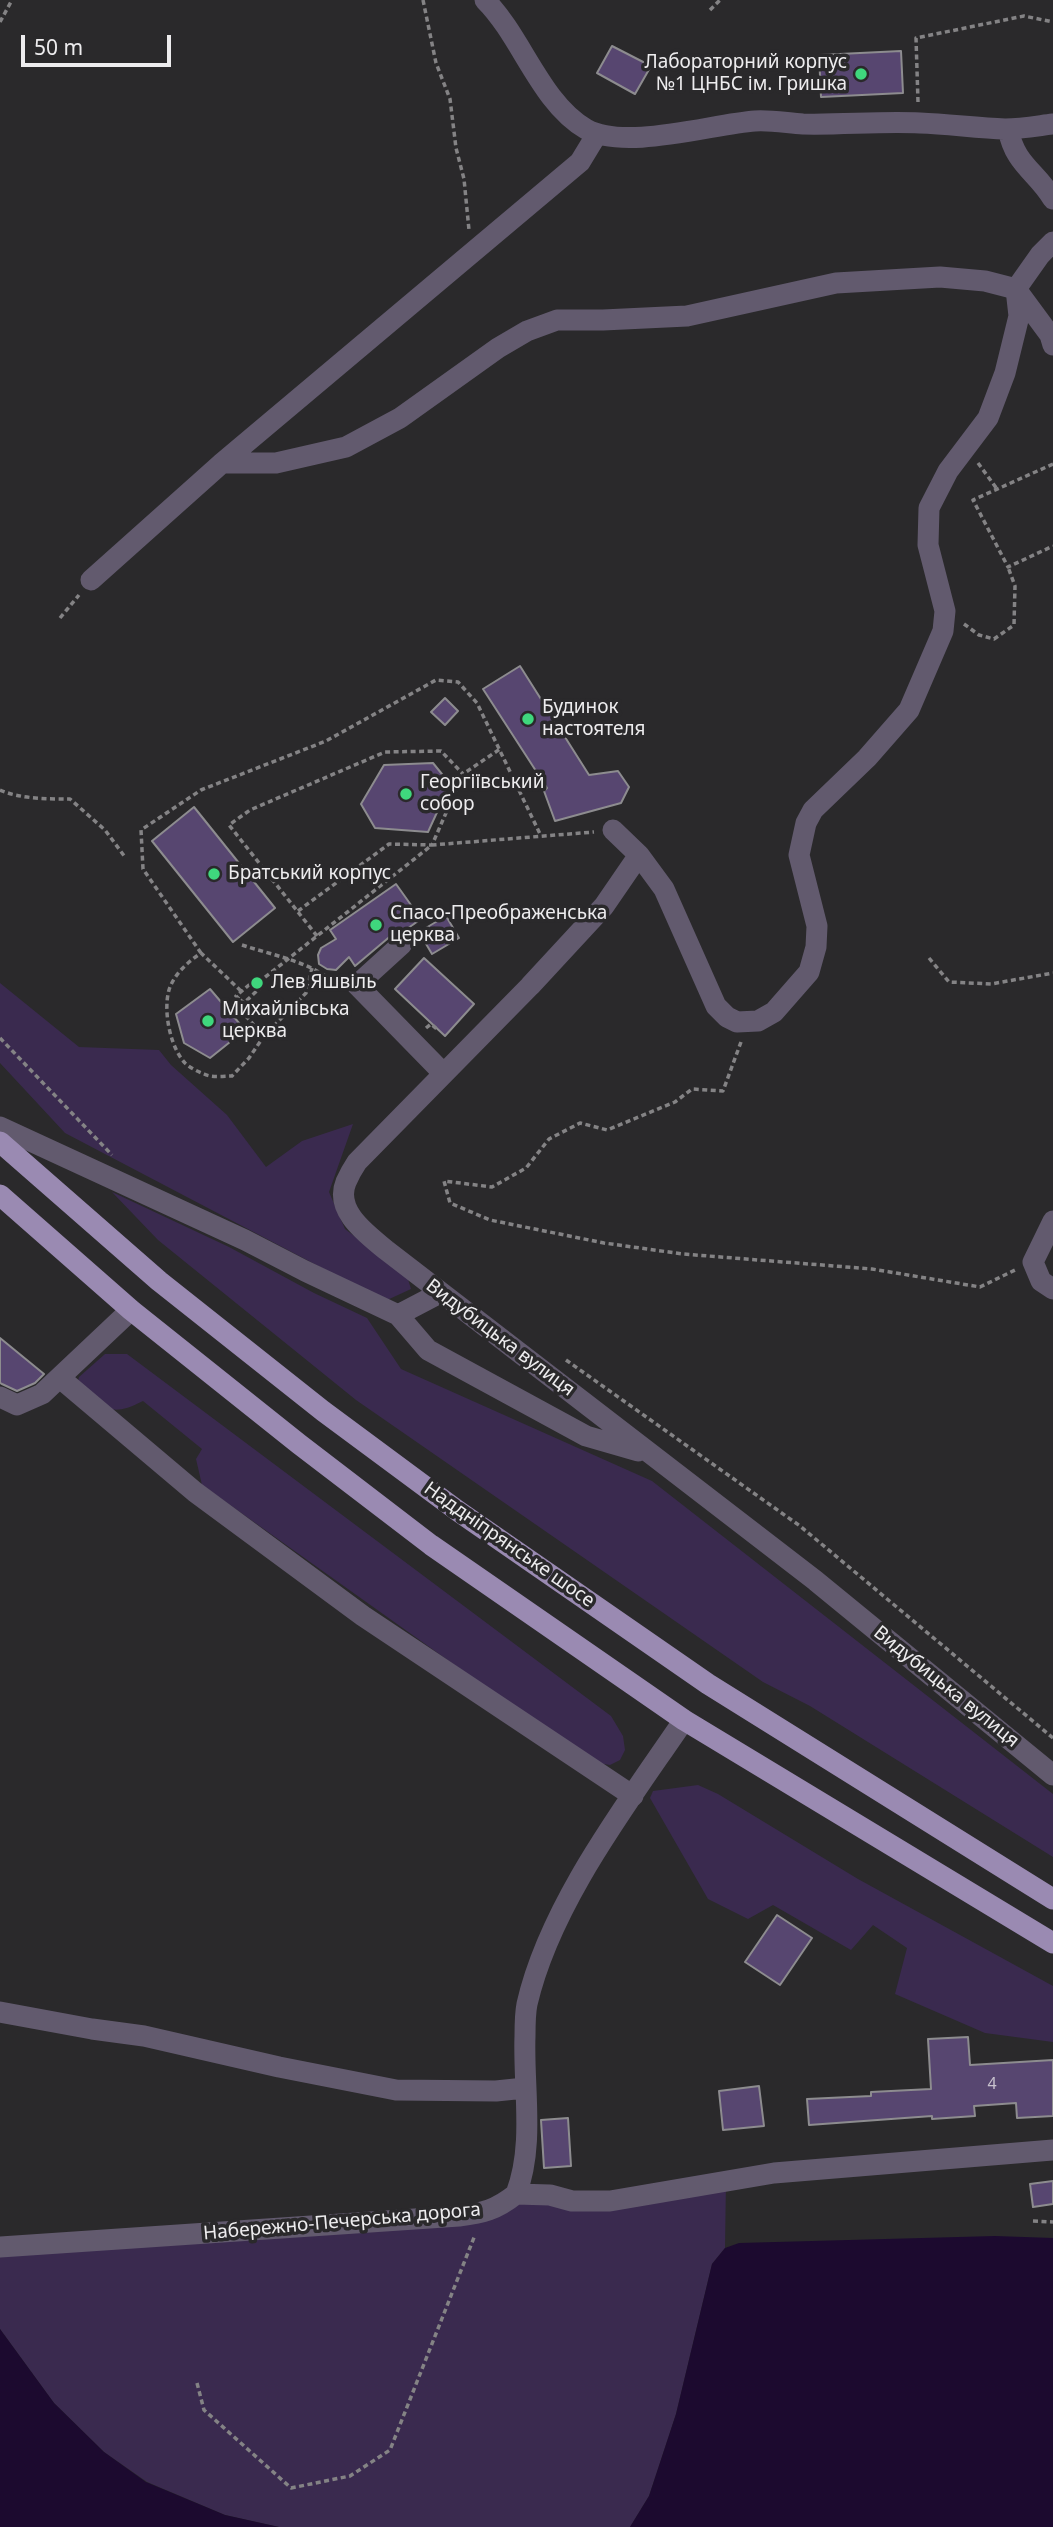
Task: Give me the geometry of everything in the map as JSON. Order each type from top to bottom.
[{"type":"main road","name":"Наддніпрянське шосе","points":[[0,1142],[159,1281],[323,1411],[458,1511],[708,1684],[1053,1899]]},
{"type":"main road","points":[[0,1195],[131,1310],[431,1545],[684,1720],[1053,1943]]},
{"type":"street","points":[[485,0],[499,14],[558,103],[585,128],[597,134],[634,137],[674,134],[756,121],[804,124],[919,123],[1008,129],[1053,124]]},
{"type":"street","points":[[1008,129],[1011,147],[1053,199]]},
{"type":"street","points":[[91,580],[222,463],[580,162],[597,134]]},
{"type":"street","points":[[613,830],[639,855],[664,889],[716,1006],[737,1022],[758,1021],[774,1012],[809,972],[816,947],[817,926],[799,855],[806,822],[813,810],[867,758],[909,710],[943,631],[945,611],[928,545],[929,508],[948,471],[988,418],[1005,373],[1019,316],[1016,289],[1040,255],[1053,242]]},
{"type":"street","points":[[222,463],[276,463],[346,447],[400,418],[498,348],[527,331],[557,320],[687,316],[836,283],[940,276],[985,281],[1016,289],[1050,335],[1053,345]]},
{"type":"street","name":"Видубицька вулиця","points":[[639,855],[604,906],[530,986],[357,1162],[345,1184],[345,1203],[357,1226],[440,1293],[816,1581],[1053,1775]]},
{"type":"street","points":[[402,944],[357,985],[443,1073]]},
{"type":"street","points":[[0,1128],[246,1240],[398,1315],[428,1350],[586,1436],[650,1454]]},
{"type":"street","points":[[1053,1221],[1033,1262],[1041,1281],[1053,1289]]},
{"type":"street","points":[[398,1315],[440,1293]]},
{"type":"street","points":[[0,1397],[17,1405],[42,1394],[131,1310]]},
{"type":"street","points":[[60,1378],[195,1492],[363,1616],[633,1796]]},
{"type":"street","points":[[684,1720],[570,1893],[543,1950],[526,2006],[526,2141],[523,2176],[516,2194],[550,2195],[572,2201],[610,2201],[774,2173],[1053,2150]]},
{"type":"street","points":[[0,2012],[144,2036],[396,2090],[496,2091],[525,2088]]},
{"type":"street","name":"Набережно-Печерська дорога","points":[[0,2247],[484,2213],[516,2194]]},
{"type":"path","points":[[0,22],[12,0]]},
{"type":"path","points":[[423,0],[436,62],[450,99],[456,148],[464,179],[468,214],[468,256]]},
{"type":"path","points":[[711,0],[715,5]]},
{"type":"path","points":[[710,10],[720,0]]},
{"type":"path","points":[[919,123],[916,38],[1024,16],[1053,22]]},
{"type":"path","points":[[978,463],[998,489]]},
{"type":"path","points":[[945,611],[979,635],[993,639],[1014,625],[1015,586],[973,500],[1053,464]]},
{"type":"path","points":[[1008,567],[1053,546]]},
{"type":"path","points":[[60,618],[91,580]]},
{"type":"path","points":[[241,992],[201,953],[143,869],[141,830],[201,790],[326,741],[436,680],[458,682],[477,703],[541,836]]},
{"type":"path","points":[[259,982],[432,845],[463,774],[500,749]]},
{"type":"path","points":[[317,936],[229,825],[250,810],[385,752],[441,751],[463,774]]},
{"type":"path","points":[[0,790],[30,797],[70,799],[105,830],[125,857]]},
{"type":"path","points":[[297,911],[389,844],[432,845],[613,830]]},
{"type":"path","points":[[242,945],[312,968],[348,992]]},
{"type":"path","points":[[201,953],[175,976],[169,990],[167,1012],[176,1048],[186,1064],[207,1076],[232,1076],[264,1036],[306,993],[312,968]]},
{"type":"path","points":[[929,958],[949,982],[991,984],[1053,973]]},
{"type":"path","points":[[256,979],[259,982],[262,986],[244,1003],[236,996],[256,979]]},
{"type":"path","points":[[227,1009],[239,999]]},
{"type":"path","points":[[234,1003],[264,1036]]},
{"type":"path","points":[[748,1023],[723,1091],[692,1089],[675,1102],[607,1130],[580,1123],[549,1139],[526,1168],[492,1188],[444,1181],[450,1203],[490,1220],[604,1244],[683,1254],[872,1269],[980,1287],[1033,1262]]},
{"type":"path","points":[[0,1038],[119,1162]]},
{"type":"path","points":[[564,1359],[800,1526],[1053,1738]]},
{"type":"path","points":[[197,2383],[204,2410],[291,2488],[350,2476],[390,2450],[484,2213]]},
{"type":"path","points":[[1033,2221],[1053,2222]]},
{"type":"shaded area","points":[[0,983],[79,1047],[159,1050],[171,1065],[227,1115],[266,1167],[302,1141],[353,1124],[329,1192],[345,1229],[407,1276],[411,1289],[385,1301],[65,1133],[0,1063]]},
{"type":"shaded area","points":[[112,1192],[229,1247],[367,1318],[401,1369],[652,1481],[1053,1794],[1053,1857],[810,1706],[763,1682],[356,1400],[158,1240]]},
{"type":"shaded area","points":[[105,1354],[127,1354],[611,1716],[623,1736],[625,1750],[620,1760],[610,1765],[598,1763],[536,1723],[202,1485],[196,1459],[202,1449],[143,1401],[114,1410],[101,1404],[77,1385],[79,1377]]},
{"type":"shaded area","points":[[698,1785],[718,1794],[858,1879],[1053,1986],[1053,2042],[985,2033],[895,1994],[907,1948],[873,1925],[851,1950],[773,1905],[748,1919],[708,1899],[650,1798],[653,1791]]},
{"type":"shaded area","points":[[726,2181],[725,2248],[712,2264],[676,2414],[649,2496],[630,2527],[279,2527],[225,2515],[147,2482],[104,2452],[54,2403],[0,2329],[0,2247],[459,2216],[516,2194],[610,2201]]},
{"type":"shaded area","points":[[995,2236],[1053,2238],[1053,2527],[630,2527],[649,2496],[676,2414],[712,2264],[725,2248],[739,2243]]},
{"type":"shaded area","points":[[0,2329],[54,2403],[104,2452],[146,2482],[225,2515],[279,2527],[0,2527]]},
{"type":"building","points":[[612,46],[651,66],[635,94],[597,73]]},
{"type":"building","name":"Лабораторний корпус №1 ЦНБС ім. Гришка","points":[[901,51],[903,93],[821,97],[819,55]]},
{"type":"building","points":[[520,666],[589,775],[618,771],[629,787],[621,803],[555,821],[544,791],[547,788],[483,689]]},
{"type":"building","points":[[445,698],[458,711],[445,725],[431,712]]},
{"type":"building","name":"Георгіївський собор","points":[[433,763],[450,784],[428,832],[375,828],[361,804],[384,765]]},
{"type":"building","name":"Братський корпус","points":[[194,807],[275,908],[233,942],[152,841]]},
{"type":"building","name":"Спасо-Преображенська церква","points":[[396,884],[421,919],[404,931],[393,934],[355,966],[349,957],[336,970],[319,964],[318,955],[321,948],[336,939],[330,930]]},
{"type":"building","points":[[446,916],[459,938],[432,954],[419,932]]},
{"type":"building","points":[[424,958],[474,1004],[445,1036],[395,989]]},
{"type":"building","name":"Михайлівська церква","points":[[210,989],[245,1030],[210,1058],[184,1043],[176,1014]]},
{"type":"building","points":[[0,1338],[44,1374],[35,1383],[17,1391],[0,1383]]},
{"type":"building","points":[[777,1915],[812,1938],[780,1985],[745,1962]]},
{"type":"building","points":[[968,2037],[970,2065],[1053,2060],[1053,2116],[1017,2118],[1016,2103],[974,2106],[975,2116],[932,2119],[932,2116],[809,2125],[807,2099],[871,2096],[871,2092],[931,2089],[928,2039]]},
{"type":"building","points":[[759,2086],[764,2126],[723,2130],[719,2091]]},
{"type":"building","points":[[568,2118],[571,2166],[544,2168],[541,2120]]},
{"type":"building","points":[[1053,2181],[1053,2204],[1033,2207],[1030,2184]]},
{"type":"place","name":"Лабораторний корпус №1 ЦНБС ім. Гришка","points":[[861,74]]},
{"type":"place","name":"Будинок настоятеля","points":[[528,719]]},
{"type":"place","name":"Георгіївський собор","points":[[406,794]]},
{"type":"place","name":"Братський корпус","points":[[214,874]]},
{"type":"place","name":"Спасо-Преображенська церква","points":[[376,925]]},
{"type":"place","name":"Лев Яшвіль","points":[[257,983]]},
{"type":"place","name":"Михайлівська церква","points":[[208,1021]]}]
